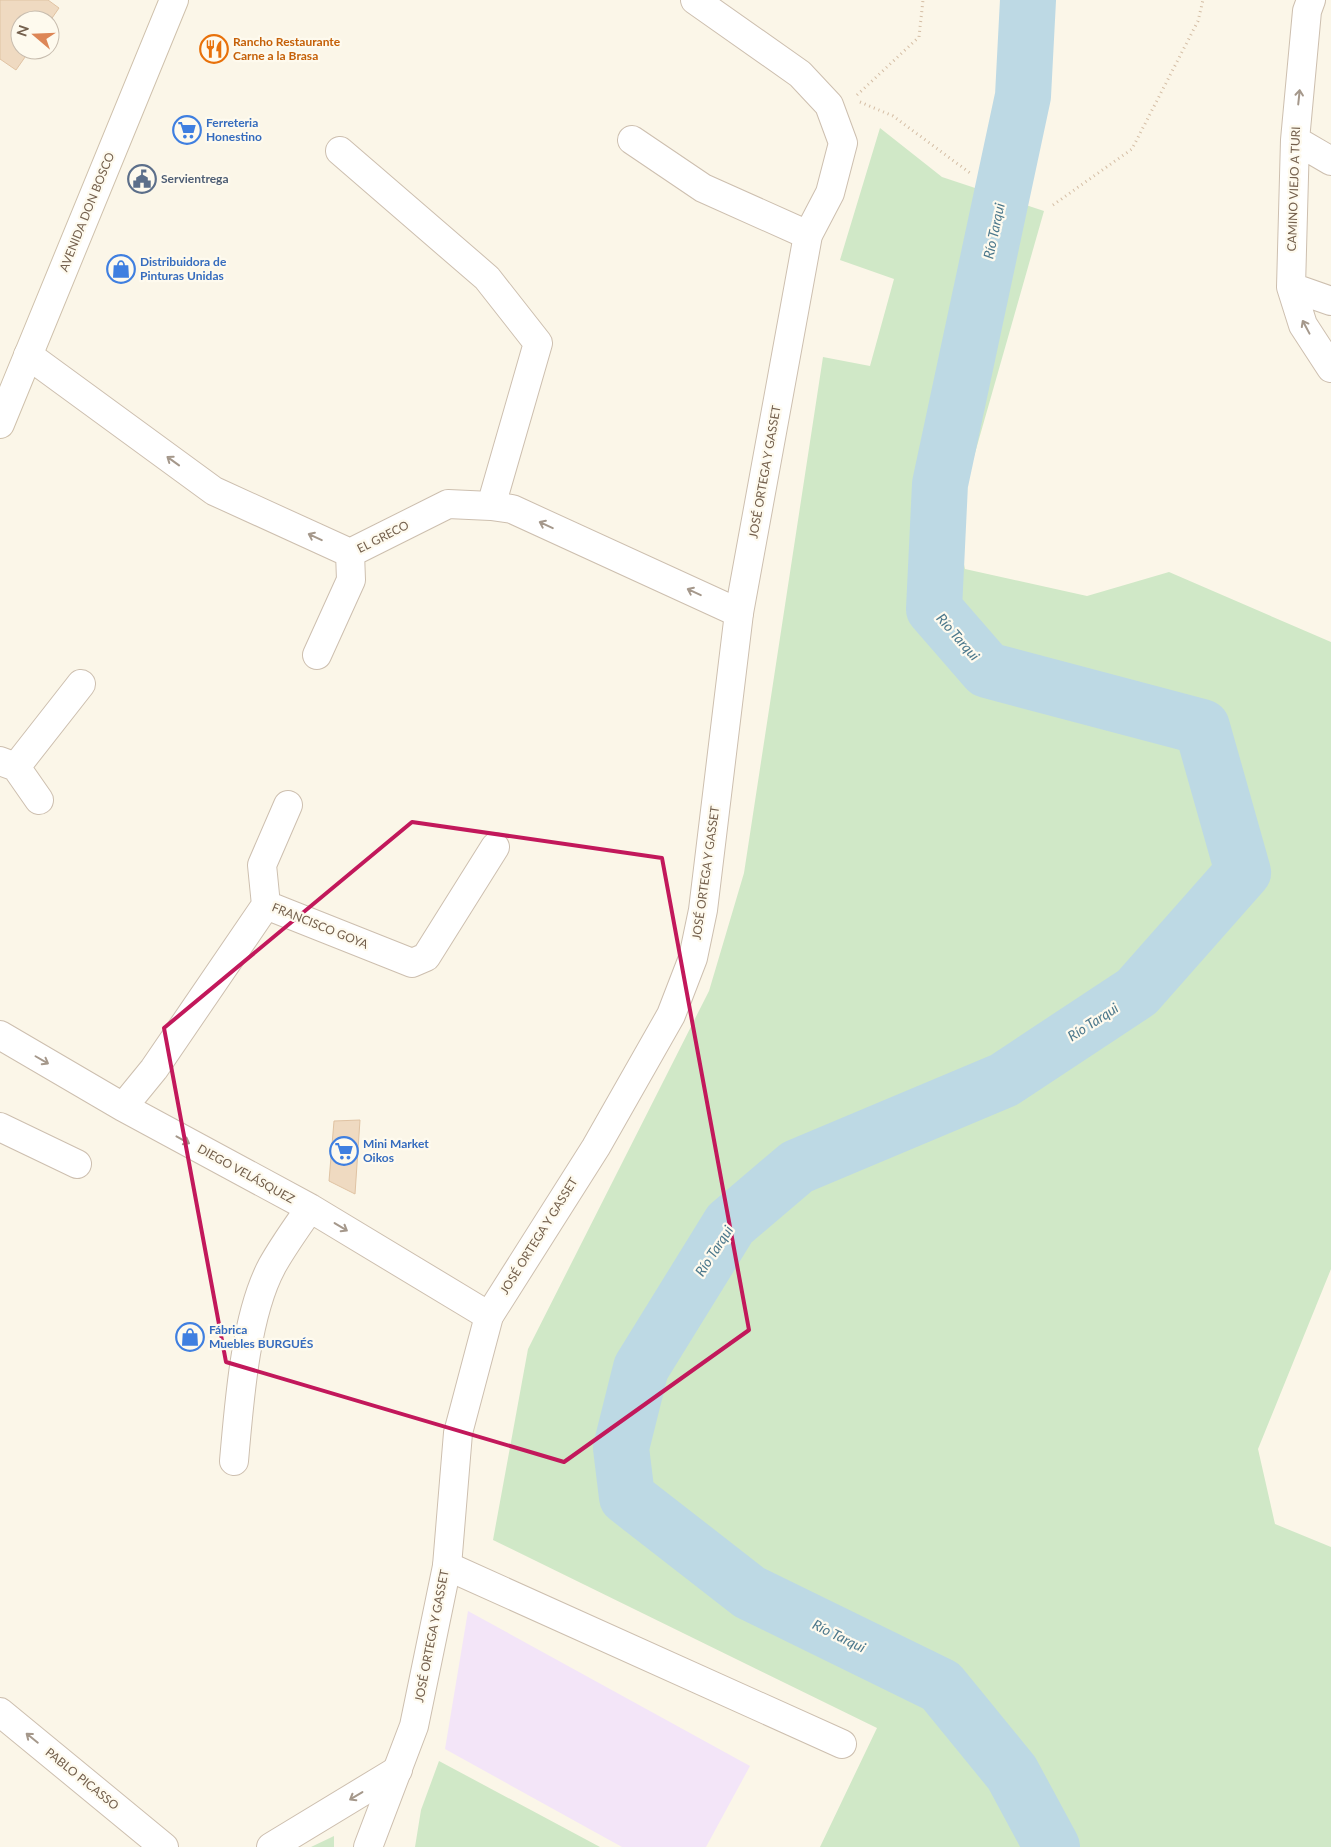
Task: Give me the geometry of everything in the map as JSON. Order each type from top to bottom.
[{"type":"street","name":"AVENIDA DON BOSCO","points":[[0,424],[174,0]]},
{"type":"street","name":"JOSÉ ORTEGA Y GASSET","points":[[368,1847],[414,1726],[446,1566],[458,1433],[489,1316],[596,1147],[671,1015],[693,958],[703,910],[739,613],[808,234],[830,193],[843,143],[829,105],[800,74],[695,0]]},
{"type":"street","name":"CAMINO VIEJO A TURI","points":[[1311,0],[1308,11],[1295,140],[1291,286],[1303,325],[1331,368]]},
{"type":"street","points":[[632,140],[703,188],[808,234]]},
{"type":"street","points":[[1295,140],[1331,160]]},
{"type":"street","points":[[340,151],[487,278],[538,342],[491,506]]},
{"type":"street","points":[[1291,286],[1331,301]]},
{"type":"street","name":"EL GRECO","points":[[28,356],[214,491],[350,553],[448,504],[512,509],[739,613]]},
{"type":"street","points":[[317,655],[351,580],[350,553]]},
{"type":"street","points":[[39,800],[8,764],[81,684]]},
{"type":"street","points":[[266,905],[262,866],[288,806]]},
{"type":"street","name":"FRANCISCO GOYA","points":[[123,1107],[154,1070],[266,905],[412,963],[426,957],[496,847]]},
{"type":"street","name":"DIEGO VELÁSQUEZ","points":[[0,1035],[123,1107],[310,1208],[489,1316]]},
{"type":"street","points":[[0,1127],[77,1164]]},
{"type":"street","points":[[234,1462],[238,1417],[255,1310],[272,1267],[310,1208]]},
{"type":"street","points":[[446,1566],[842,1744]]},
{"type":"street","name":"PABLO PICASSO","points":[[0,1712],[164,1847]]},
{"type":"street","points":[[271,1847],[398,1770]]},
{"type":"path","points":[[923,0],[919,37],[853,99],[893,116],[970,173]]},
{"type":"path","points":[[1053,205],[1132,149],[1198,21],[1203,0]]},
{"type":"highlighted area","points":[[412,822],[662,858],[749,1330],[564,1462],[226,1362],[164,1028]]},
{"type":"shaded area","points":[[468,1611],[750,1766],[706,1847],[622,1847],[445,1749]]},
{"type":"green space","points":[[880,128],[942,177],[1044,211],[955,523],[965,569],[1087,596],[1169,572],[1331,642],[1331,1269],[1258,1449],[1275,1524],[1331,1547],[1331,1847],[820,1847],[877,1728],[493,1540],[528,1349],[709,991],[744,873],[823,357],[870,366],[894,279],[840,260]]},
{"type":"green space","points":[[439,1761],[600,1847],[415,1847],[421,1810]]},
{"type":"green space","points":[[334,1836],[334,1847],[311,1847]]},
{"type":"building","points":[[0,0],[48,0],[59,8],[58,10],[10,10],[10,60],[23,60],[16,70],[0,59]]},
{"type":"building","name":"Mini Market Oikos","points":[[360,1120],[355,1194],[329,1181],[334,1121]]},
{"type":"waterway","name":"Río Tarqui","points":[[1028,0],[1023,96],[940,484],[934,609],[987,670],[1202,727],[1243,872],[1137,992],[1004,1080],[797,1167],[730,1224],[641,1368],[621,1448],[627,1497],[749,1592],[941,1686],[1012,1773],[1052,1847]]},
{"type":"place","name":"Rancho Restaurante Carne a la Brasa","points":[[214,49]]},
{"type":"place","name":"Ferreteria Honestino","points":[[187,130]]},
{"type":"place","name":"Servientrega","points":[[142,179]]},
{"type":"place","name":"Distribuidora de Pinturas Unidas","points":[[121,269]]},
{"type":"place","name":"Mini Market Oikos","points":[[344,1151]]},
{"type":"place","name":"Fábrica Muebles BURGUÉS","points":[[190,1337]]}]
